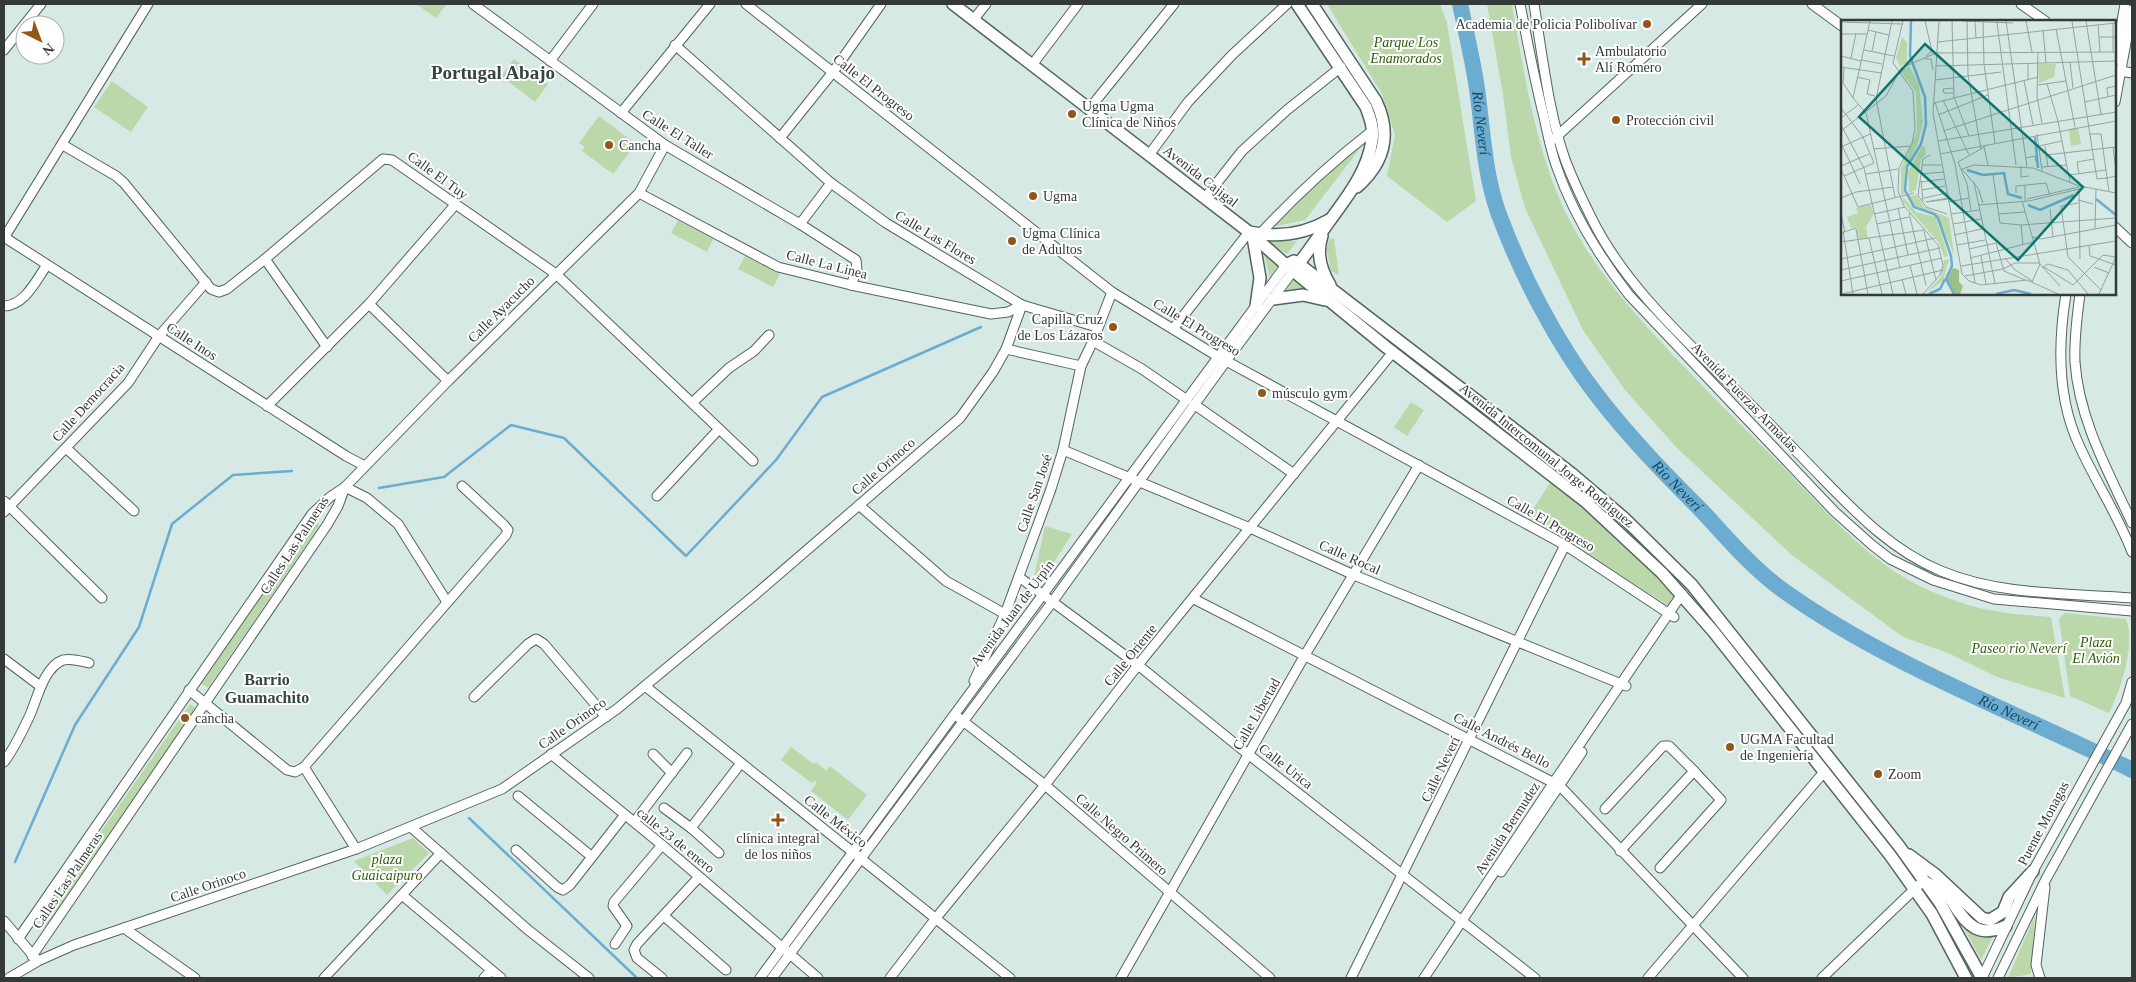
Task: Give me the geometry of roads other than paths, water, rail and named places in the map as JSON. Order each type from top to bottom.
[{"type":"main road","name":"Avenida Cajigal","points":[[953,4],[1254,234],[1293,267]]},
{"type":"main road","points":[[1297,4],[1366,106],[1372,122],[1372,141],[1364,166],[1352,192]]},
{"type":"main road","points":[[1293,267],[1352,192],[1372,172],[1384,145],[1385,129],[1382,112],[1312,4]]},
{"type":"main road","points":[[1256,306],[1260,278],[1254,234],[1279,236],[1297,233],[1315,227],[1331,218]]},
{"type":"main road","points":[[1273,299],[1303,295],[1336,298],[1321,265],[1319,247],[1323,230]]},
{"type":"main road","name":"Avenida Intercomunal Jorge Rodriguez","points":[[1293,267],[1571,473],[1645,538],[1692,585],[1900,848],[1940,903],[1982,978]]},
{"type":"main road","name":"Avenida Intercomunal Jorge Rodriguez","points":[[1336,298],[1393,352],[1586,502],[1622,534],[1684,596],[1890,856],[1932,914],[1966,978]]},
{"type":"main road","points":[[1900,848],[1936,875],[1982,918],[1990,920],[2003,912],[2009,897],[2033,871]]},
{"type":"main road","points":[[1923,881],[1936,887],[1948,896],[1960,914],[1977,929],[1993,932],[2006,926]]},
{"type":"street","points":[[4,50],[42,4]]},
{"type":"street","points":[[4,238],[63,145],[148,4]]},
{"type":"street","name":"Calle El Taller","points":[[473,4],[665,145],[800,224],[856,260],[857,270],[851,285]]},
{"type":"street","points":[[550,61],[593,4]]},
{"type":"street","points":[[621,114],[675,44],[710,4]]},
{"type":"street","name":"Calle El Progreso","points":[[746,4],[1112,292],[1217,356],[1338,420],[1565,545],[1671,615]]},
{"type":"street","points":[[780,138],[833,72],[880,4]]},
{"type":"street","points":[[974,19],[986,4]]},
{"type":"street","points":[[1032,65],[1078,4]]},
{"type":"street","points":[[1089,108],[1174,4]]},
{"type":"street","points":[[1149,155],[1188,102],[1232,55],[1287,4]]},
{"type":"street","name":"Avenida Fuerzas Armadas","points":[[1520,4],[1555,164],[1576,214],[1612,273],[1629,295],[1824,500],[1872,545],[1902,566],[1973,594],[2015,602],[2132,612]]},
{"type":"street","name":"Avenida Fuerzas Armadas","points":[[1534,4],[1559,136],[1566,161],[1592,219],[1627,275],[1666,319],[1861,518],[1881,536],[1907,554],[1940,570],[1991,586],[2132,598]]},
{"type":"street","points":[[1550,142],[1559,136],[1702,4]]},
{"type":"street","points":[[1812,4],[1841,25]]},
{"type":"street","points":[[2021,4],[2045,20]]},
{"type":"street","points":[[2116,54],[2125,4]]},
{"type":"street","points":[[2116,92],[2118,71],[2132,10]]},
{"type":"street","name":"Calle Las Flores","points":[[675,44],[830,183],[886,223],[1022,305],[1097,327]]},
{"type":"street","points":[[1205,198],[1242,151],[1287,110],[1341,67]]},
{"type":"street","points":[[2118,71],[2132,73]]},
{"type":"street","points":[[1173,329],[1254,234],[1335,160],[1373,130]]},
{"type":"street","points":[[63,145],[116,176],[124,183],[206,282]]},
{"type":"street","name":"Calle Ayacucho","points":[[345,487],[448,381],[639,193],[665,145]]},
{"type":"street","name":"Calle El Tuy","points":[[206,282],[212,289],[219,292],[227,289],[265,260],[383,159],[392,160],[556,274],[753,461]]},
{"type":"street","points":[[800,224],[830,183]]},
{"type":"street","name":"Calle La Linea","points":[[639,193],[778,267],[851,285],[991,314],[1008,312],[1022,305]]},
{"type":"street","points":[[267,406],[369,304],[455,205]]},
{"type":"street","points":[[2116,227],[2132,243]]},
{"type":"street","name":"Calle Inos","points":[[4,238],[346,456],[365,466]]},
{"type":"street","points":[[265,260],[327,347]]},
{"type":"street","points":[[4,306],[14,305],[27,294],[47,265]]},
{"type":"street","name":"Avenida Juan de Urpín","points":[[760,978],[782,947],[963,721],[1053,601],[1273,299],[1293,267]]},
{"type":"street","name":"Avenida Juan de Urpín","points":[[772,978],[954,714],[1130,477],[1217,356],[1256,306],[1293,267]]},
{"type":"street","name":"Calle Democracia","points":[[6,506],[66,448],[128,383],[159,336],[206,282]]},
{"type":"street","name":"Calle San José","points":[[966,698],[1005,614],[1019,577],[1064,450],[1081,366],[1112,292]]},
{"type":"street","points":[[2066,295],[2061,333],[2062,366],[2070,419],[2078,444],[2132,552]]},
{"type":"street","points":[[2080,295],[2075,362],[2079,389],[2089,427],[2132,523]]},
{"type":"street","points":[[369,304],[448,381]]},
{"type":"street","name":"Calle Orinoco","points":[[9,978],[35,958],[356,849],[502,788],[606,717],[645,686],[756,594],[960,418],[994,372],[1006,349],[1022,305]]},
{"type":"street","points":[[692,402],[728,368],[754,351],[769,335]]},
{"type":"street","points":[[1093,341],[1142,369],[1186,400]]},
{"type":"street","points":[[1006,349],[1081,366]]},
{"type":"street","name":"Calle Oriente","points":[[890,978],[936,918],[1045,785],[1138,665],[1194,599],[1393,352]]},
{"type":"street","points":[[1195,405],[1294,474]]},
{"type":"street","points":[[657,496],[719,429]]},
{"type":"street","points":[[66,448],[134,511]]},
{"type":"street","name":"Calle Rocal","points":[[1064,450],[1250,528],[1354,575],[1624,685]]},
{"type":"street","name":"Calle Libertad","points":[[1121,978],[1305,656],[1419,465]]},
{"type":"street","points":[[189,690],[287,770],[295,772],[304,767],[506,535],[508,530],[462,486]]},
{"type":"street","points":[[345,487],[367,498],[398,524],[447,602]]},
{"type":"street","name":"Calles Las Palmeras","points":[[18,939],[312,514],[330,497],[345,487]]},
{"type":"street","name":"Calles Las Palmeras","points":[[35,958],[205,702],[327,525],[338,506],[345,487]]},
{"type":"street","points":[[859,505],[946,581],[1005,614]]},
{"type":"street","points":[[6,506],[102,598]]},
{"type":"street","name":"Calle Neverí","points":[[1351,978],[1565,545]]},
{"type":"street","name":"Calle Urica","points":[[1019,577],[1138,665],[1248,755],[1535,978]]},
{"type":"street","name":"Avenida Bermudez","points":[[1424,978],[1464,922],[1684,596]]},
{"type":"street","name":"Calle Andrés Bello","points":[[1194,599],[1557,784],[1743,978]]},
{"type":"street","points":[[474,697],[528,644],[536,639],[544,644],[606,717]]},
{"type":"street","points":[[4,659],[40,686]]},
{"type":"street","points":[[4,762],[30,714],[40,686],[62,661],[74,659],[89,663]]},
{"type":"street","name":"Puente Monagas","points":[[1982,978],[2033,871],[2067,806],[2126,703],[2132,682]]},
{"type":"street","name":"Calle México","points":[[645,686],[1010,978]]},
{"type":"street","name":"Calle Negro Primero","points":[[954,714],[1045,785],[1270,978]]},
{"type":"street","points":[[1998,978],[2046,879],[2132,724]]},
{"type":"street","points":[[1605,809],[1663,746],[1669,746],[1694,771],[1721,800],[1660,868]]},
{"type":"street","points":[[638,817],[687,753]]},
{"type":"street","name":"calle 23 de enero","points":[[551,754],[782,947]]},
{"type":"street","points":[[654,754],[672,773]]},
{"type":"street","points":[[691,828],[741,762]]},
{"type":"street","points":[[304,767],[356,849]]},
{"type":"street","points":[[1620,851],[1694,771]]},
{"type":"street","points":[[1648,978],[1824,772]]},
{"type":"street","points":[[518,796],[591,856]]},
{"type":"street","points":[[664,808],[691,828],[719,854]]},
{"type":"street","points":[[516,850],[557,887],[563,890],[570,885],[624,816]]},
{"type":"street","points":[[411,827],[527,929],[589,978]]},
{"type":"street","points":[[615,944],[628,926],[613,906],[614,902],[662,845]]},
{"type":"street","points":[[324,978],[440,853]]},
{"type":"street","points":[[662,978],[637,958],[634,950],[637,944],[699,877]]},
{"type":"street","points":[[2040,978],[2036,965],[2046,879]]},
{"type":"street","points":[[1822,978],[1923,881]]},
{"type":"street","points":[[402,895],[501,978]]},
{"type":"street","points":[[664,916],[726,970]]},
{"type":"street","points":[[4,920],[35,958]]},
{"type":"street","name":"Avenida Bermudez","points":[[1430,978],[1464,922]]},
{"type":"street","points":[[124,928],[190,977]]},
{"type":"street","points":[[782,947],[818,978]]},
{"type":"street","points":[[484,978],[491,970]]},
{"type":"waterway","name":"Río Neverí","points":[[1460,4],[1475,78],[1493,197],[1507,235],[1528,283],[1567,353],[1608,410],[1634,440],[1731,543],[1784,591],[1867,643],[1911,666],[2132,770]]},
{"type":"waterway","points":[[379,488],[444,477],[511,425],[564,438],[686,556],[776,460],[822,397],[981,327]]},
{"type":"waterway","points":[[15,862],[75,725],[139,627],[172,524],[233,475],[292,471]]},
{"type":"waterway","points":[[469,818],[637,978]]},
{"type":"place","name":"Academia de Policia Polibolívar","points":[[1647,24]]},
{"type":"place","name":"Ambulatorio Alí Romero","points":[[1584,59]]},
{"type":"place","name":"Ugma Ugma Clínica de Niños","points":[[1072,114]]},
{"type":"place","name":"Protección civil","points":[[1616,120]]},
{"type":"place","name":"Cancha","points":[[609,145]]},
{"type":"place","name":"Ugma","points":[[1033,196]]},
{"type":"place","name":"Ugma Clínica de Adultos","points":[[1012,241]]},
{"type":"place","name":"Capilla Cruz de Los Lázaros","points":[[1113,327]]},
{"type":"place","name":"músculo gym","points":[[1262,393]]},
{"type":"place","name":"cancha","points":[[185,718]]},
{"type":"place","name":"UGMA Facultad de Ingeniería","points":[[1730,747]]},
{"type":"place","name":"Zoom","points":[[1878,774]]},
{"type":"place","name":"clínica integral de los niños","points":[[778,820]]},
{"type":"district","name":"Portugal Abajo","points":[[493,72]]},
{"type":"district","name":"Barrio Guamachito","points":[[267,688]]},
{"type":"park label","name":"Parque Los Enamorados","points":[[1406,50]]},
{"type":"park label","name":"Paseo rio Neverí","points":[[2019,648]]},
{"type":"park label","name":"Plaza El Avión","points":[[2096,650]]},
{"type":"park label","name":"plaza Guaicaipuro","points":[[387,868]]}]
